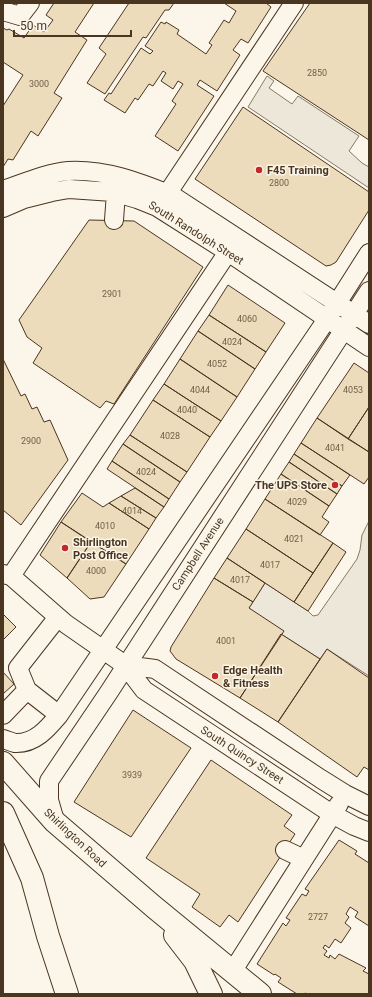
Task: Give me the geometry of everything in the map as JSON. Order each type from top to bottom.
[{"type":"main road","name":"Shirlington Road","points":[[3,763],[55,822],[154,907],[260,994]]},
{"type":"main road","points":[[3,814],[32,878],[48,936],[68,994]]},
{"type":"main road","name":"Shirlington Road","points":[[154,907],[195,961],[211,994]]},
{"type":"street","points":[[3,11],[20,16],[30,3]]},
{"type":"street","points":[[167,194],[267,55],[294,3]]},
{"type":"street","name":"South Randolph Street","points":[[3,190],[63,172],[94,172],[121,177],[141,183],[167,194],[189,206],[233,245],[327,318],[369,346]]},
{"type":"street","name":"South Randolph Street","points":[[3,208],[24,200],[69,189],[116,193],[137,199],[157,207],[233,245],[337,302],[369,324]]},
{"type":"street","points":[[114,220],[116,193]]},
{"type":"street","points":[[7,575],[233,245]]},
{"type":"street","points":[[3,739],[15,743],[32,740],[47,730],[59,715],[327,318],[369,253]]},
{"type":"street","name":"Campbell Avenue","points":[[55,822],[49,800],[49,781],[109,692],[125,665],[369,291]]},
{"type":"street","points":[[3,558],[7,575]]},
{"type":"street","name":"South Quincy Street","points":[[7,575],[58,617],[125,665],[144,690],[332,814],[369,832]]},
{"type":"street","points":[[58,617],[18,668],[27,690],[59,715]]},
{"type":"street","name":"South Quincy Street","points":[[125,665],[155,670],[345,794],[369,806]]},
{"type":"street","points":[[3,715],[27,690]]},
{"type":"street","points":[[232,972],[345,794]]},
{"type":"street","points":[[285,850],[304,859]]},
{"type":"shaded area","points":[[267,76],[274,81],[269,88],[292,104],[298,96],[359,136],[349,151],[362,163],[369,167],[369,188],[248,107]]},
{"type":"shaded area","points":[[369,521],[369,676],[327,649],[320,659],[281,634],[249,608],[265,583],[308,611],[313,616],[318,615],[357,559],[362,535]]},
{"type":"building","points":[[54,3],[94,3],[75,32],[87,40],[54,93],[62,98],[38,136],[31,131],[13,160],[8,159],[3,167],[3,106],[23,75],[3,62],[3,28],[7,30],[9,29],[24,38],[33,25],[44,32],[53,20],[46,15]]},
{"type":"building","points":[[129,3],[174,3],[169,10],[165,10],[146,38],[143,37],[105,94],[87,83],[106,54],[99,48]]},
{"type":"building","points":[[224,3],[266,3],[271,7],[248,43],[241,39],[233,50],[240,55],[217,91],[200,80],[197,85],[214,96],[178,151],[155,136],[176,104],[172,101],[183,84],[178,81],[173,89],[161,81],[166,73],[163,71],[153,86],[149,84],[138,100],[135,98],[125,113],[104,100],[109,93],[111,94],[141,48],[150,54],[153,51],[145,46],[161,22],[165,24],[166,22],[179,30],[177,34],[206,54],[212,45],[209,43],[224,20],[229,23],[236,11]]},
{"type":"building","points":[[310,3],[369,3],[369,140],[263,71]]},
{"type":"building","points":[[243,107],[369,192],[369,210],[336,262],[331,265],[326,266],[195,179]]},
{"type":"building","points":[[89,220],[134,221],[203,267],[114,404],[106,401],[100,408],[33,363],[42,348],[27,337],[19,320]]},
{"type":"building","points":[[228,285],[285,323],[266,352],[209,315]]},
{"type":"building","points":[[209,315],[266,352],[255,369],[198,331]]},
{"type":"building","points":[[198,331],[255,369],[237,397],[180,359]]},
{"type":"building","points":[[3,359],[21,396],[25,394],[32,409],[37,407],[44,422],[50,420],[68,460],[21,525],[3,510]]},
{"type":"building","points":[[180,359],[237,397],[221,421],[164,384]]},
{"type":"building","points":[[354,363],[369,373],[369,407],[348,439],[317,418]]},
{"type":"building","points":[[164,384],[221,421],[210,437],[153,400]]},
{"type":"building","points":[[153,400],[210,437],[187,472],[130,435]]},
{"type":"building","points":[[369,407],[369,452],[348,439]]},
{"type":"building","points":[[317,418],[369,452],[369,477],[364,484],[301,443]]},
{"type":"building","points":[[130,435],[187,472],[180,482],[123,444]]},
{"type":"building","points":[[301,443],[350,475],[342,486],[294,454]]},
{"type":"building","points":[[123,444],[180,482],[169,499],[112,461]]},
{"type":"building","points":[[294,454],[342,486],[337,494],[289,462]]},
{"type":"building","points":[[112,461],[169,499],[164,507],[107,469]]},
{"type":"building","points":[[289,462],[337,494],[329,506],[281,474]]},
{"type":"building","points":[[281,474],[329,506],[322,517],[329,522],[320,535],[265,499]]},
{"type":"building","points":[[135,488],[164,507],[156,518],[121,496]]},
{"type":"building","points":[[82,493],[103,507],[109,503],[149,529],[126,564],[61,522]]},
{"type":"building","points":[[121,496],[156,518],[149,529],[109,503]]},
{"type":"building","points":[[265,499],[333,543],[313,573],[246,529]]},
{"type":"building","name":"Shirlington Post Office","points":[[61,522],[91,542],[67,578],[40,555]]},
{"type":"building","points":[[246,529],[313,573],[294,602],[227,558]]},
{"type":"building","points":[[91,542],[126,564],[104,597],[90,599],[67,578]]},
{"type":"building","points":[[333,543],[346,552],[308,611],[294,602]]},
{"type":"building","points":[[227,558],[265,583],[253,602],[214,578]]},
{"type":"building","points":[[214,578],[253,602],[249,608],[284,631],[240,698],[176,659],[170,651],[171,647]]},
{"type":"building","points":[[3,614],[16,627],[3,640]]},
{"type":"building","points":[[281,634],[320,659],[278,722],[240,698]]},
{"type":"building","points":[[327,649],[369,678],[369,770],[364,767],[357,777],[278,722]]},
{"type":"building","points":[[3,672],[14,684],[3,694]]},
{"type":"building","points":[[133,710],[191,748],[131,837],[74,802]]},
{"type":"building","points":[[211,760],[292,815],[284,826],[295,834],[238,922],[229,915],[220,927],[192,907],[200,894],[146,858]]},
{"type":"building","points":[[339,840],[357,851],[355,854],[369,863],[369,926],[355,917],[358,912],[350,907],[346,914],[349,917],[345,923],[351,928],[341,943],[335,939],[329,948],[325,945],[323,948],[327,951],[324,955],[329,958],[330,955],[335,959],[339,954],[366,968],[363,971],[369,974],[369,994],[297,994],[278,982],[281,978],[257,964],[283,923],[286,926],[290,920],[286,918],[302,894],[306,896],[309,891],[305,889]]},
{"type":"place","name":"F45 Training","points":[[259,170]]},
{"type":"place","name":"The UPS Store","points":[[335,485]]},
{"type":"place","name":"Shirlington Post Office","points":[[65,548]]},
{"type":"place","name":"Edge Health & Fitness","points":[[215,676]]}]
